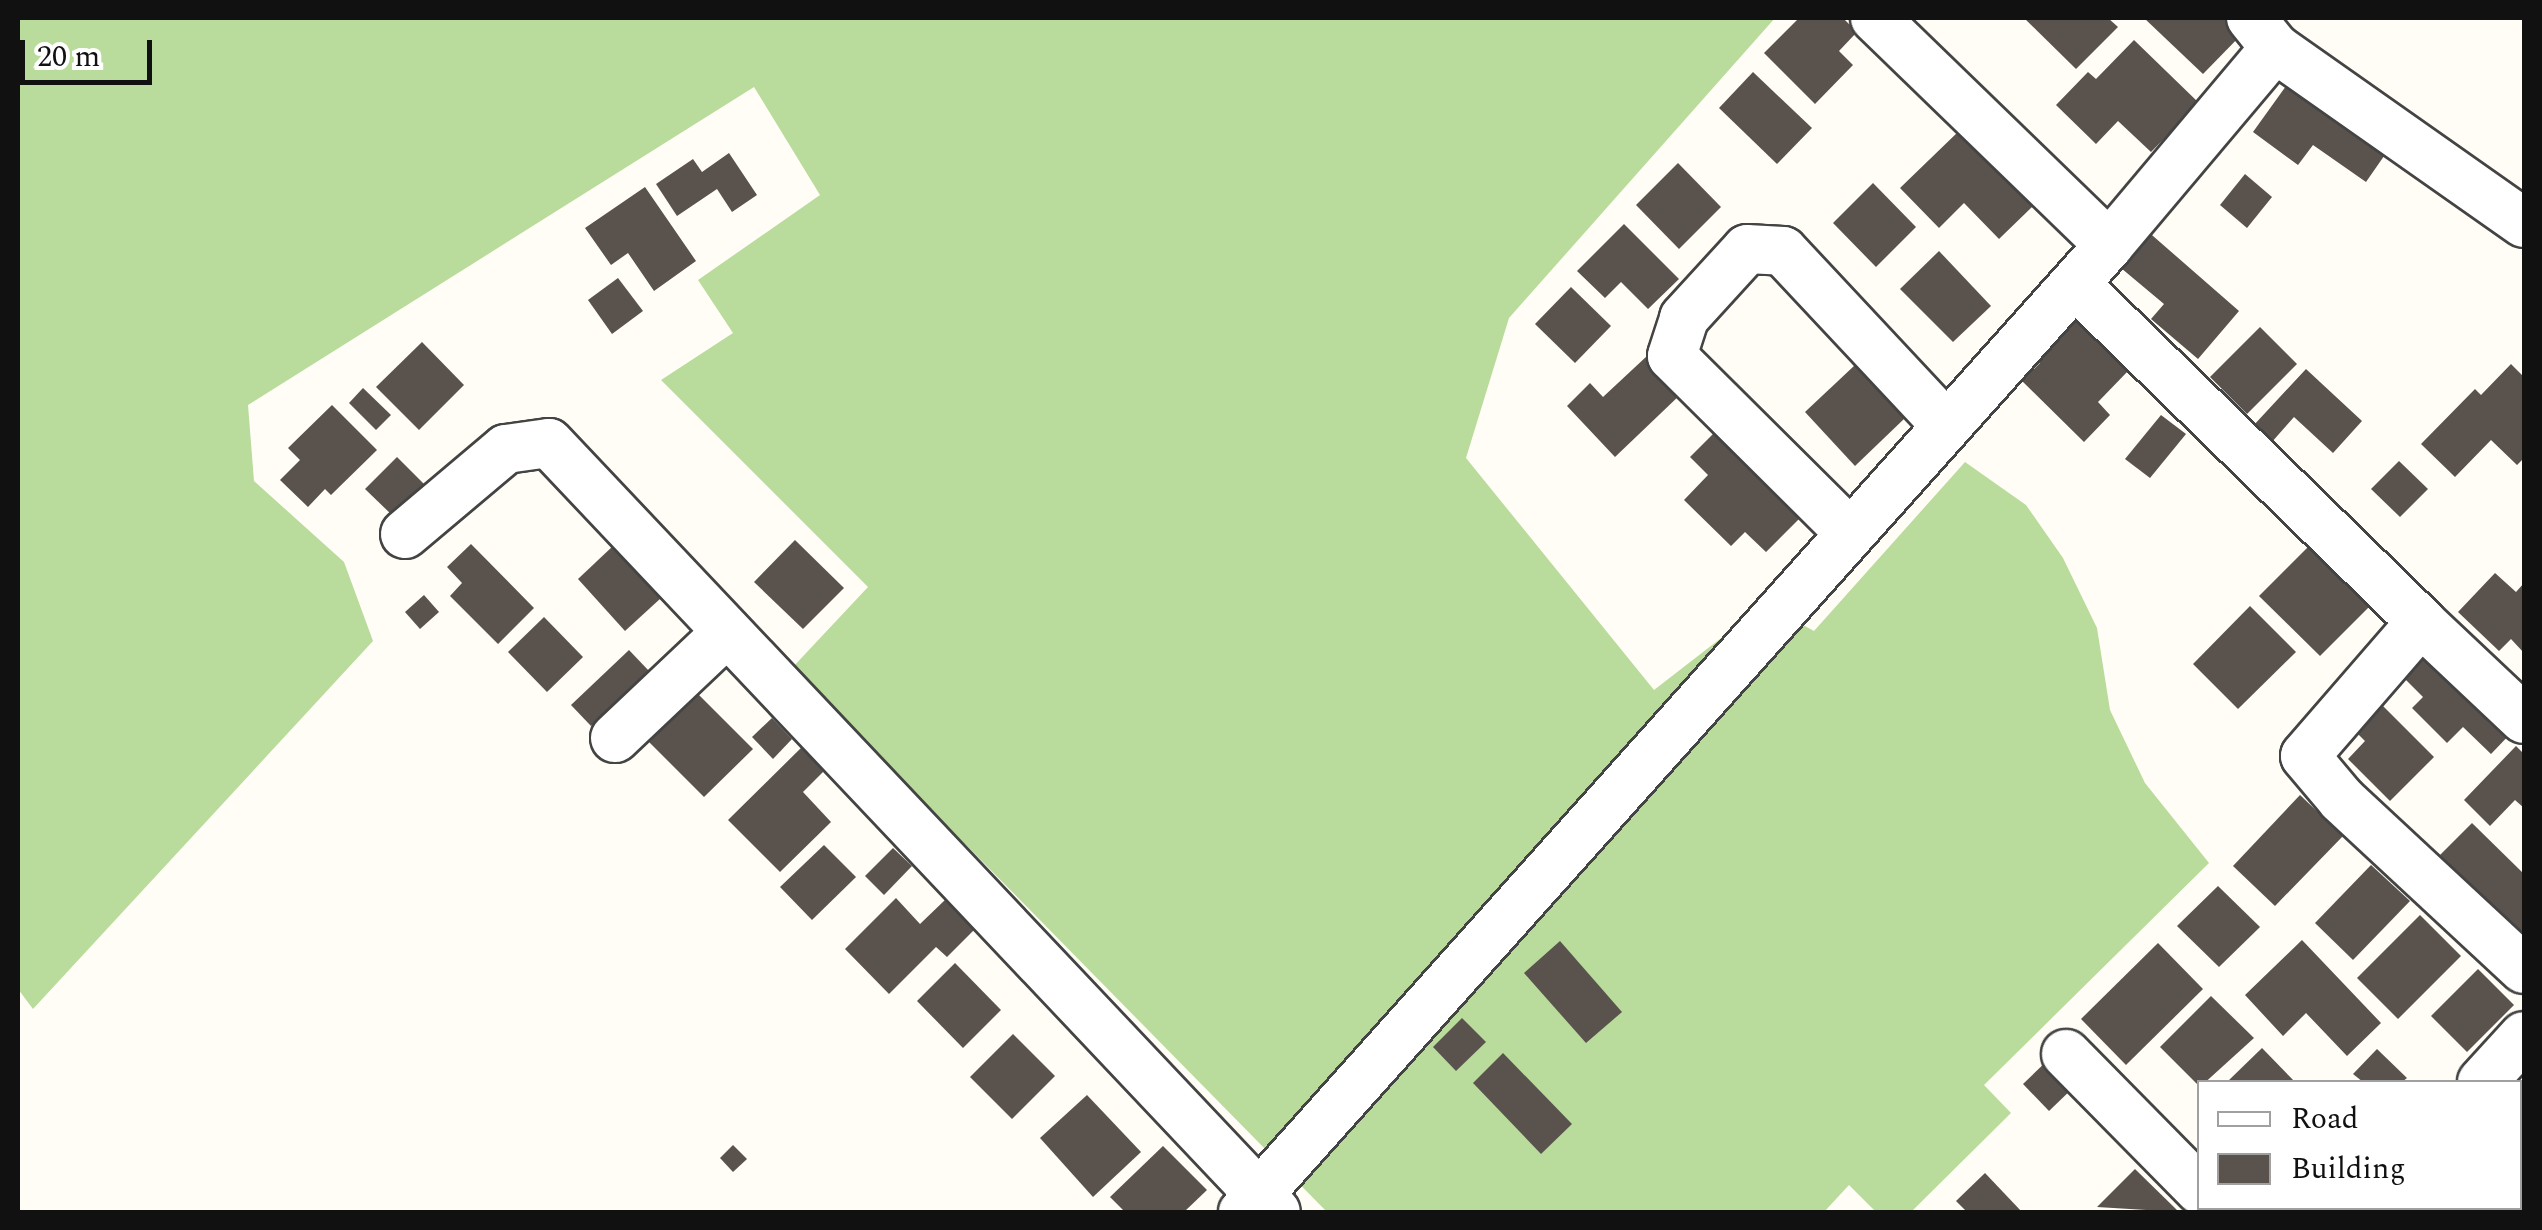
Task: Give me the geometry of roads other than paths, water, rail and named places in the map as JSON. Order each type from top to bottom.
[{"type":"street","points":[[1876,18],[2109,246]]},
{"type":"street","points":[[404,534],[506,449],[549,443],[1259,1206],[1944,422],[2109,246],[2263,33],[2524,224]]},
{"type":"street","points":[[1848,531],[1672,356],[1684,318],[1747,249],[1783,251],[1944,422]]},
{"type":"street","points":[[2075,284],[2524,718]]},
{"type":"street","points":[[2422,622],[2305,756],[2342,800],[2524,969]]},
{"type":"street","points":[[615,738],[728,632]]},
{"type":"street","points":[[2484,1080],[2524,1036]]},
{"type":"street","points":[[2066,1054],[2197,1187]]}]
